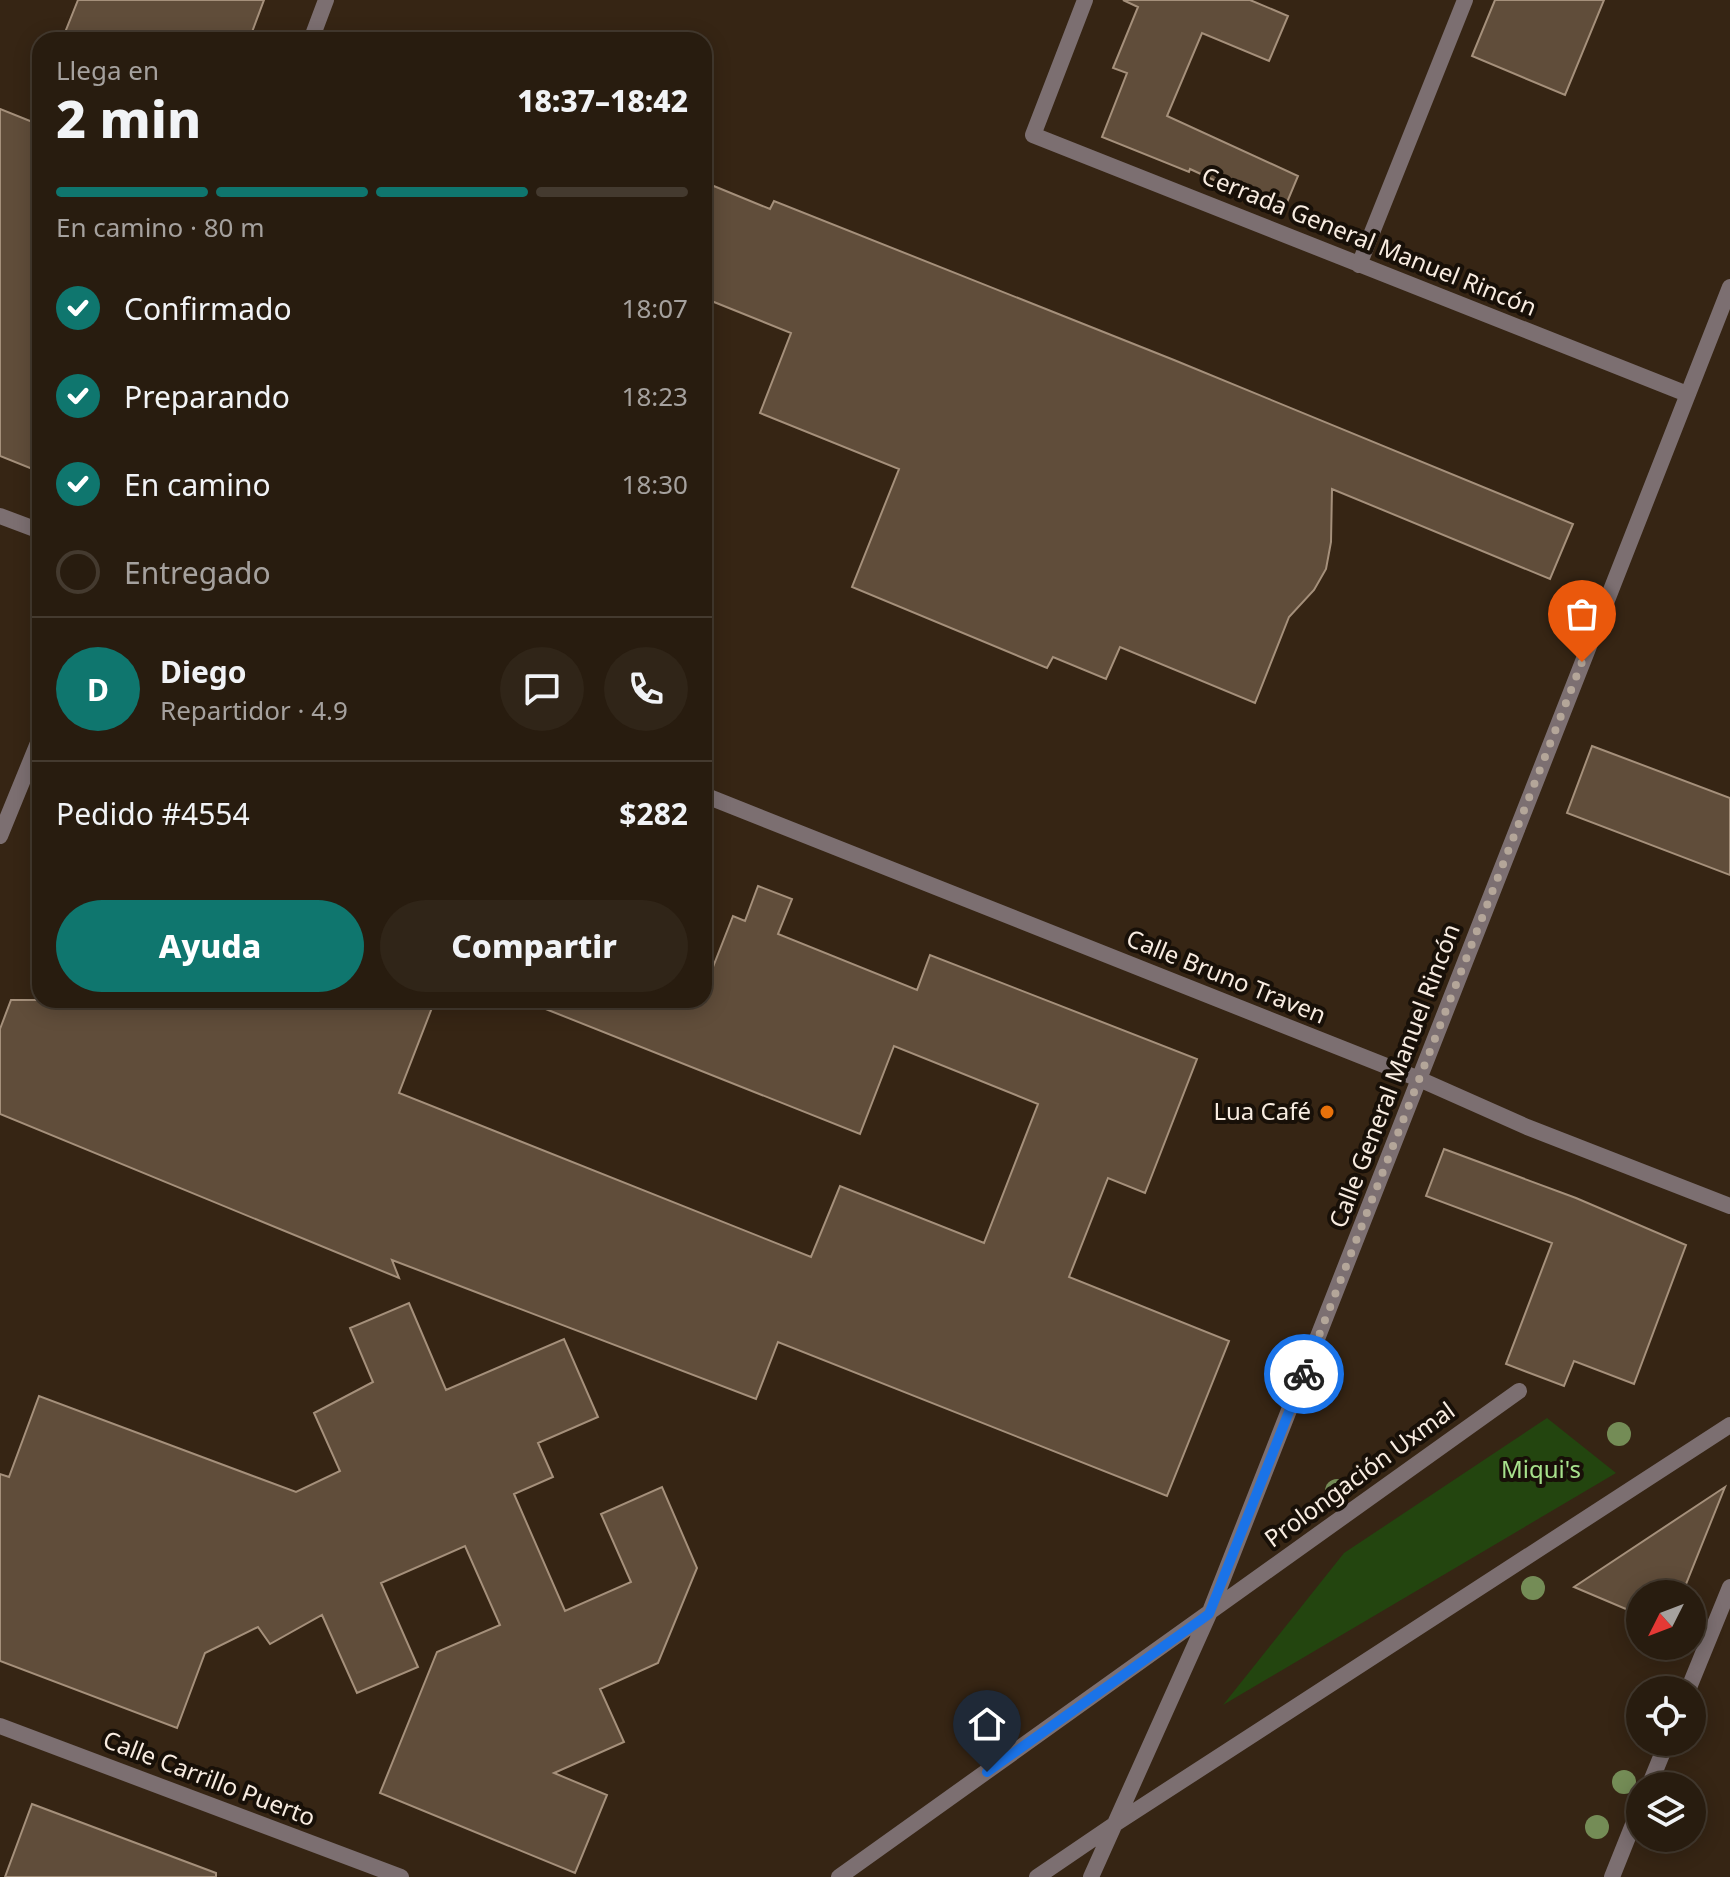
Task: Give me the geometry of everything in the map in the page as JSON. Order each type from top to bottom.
[{"type":"street","points":[[314,32],[326,0]]},
{"type":"street","name":"Cerrada General Manuel Rincón","points":[[1085,0],[1033,135],[1687,394]]},
{"type":"street","points":[[1359,265],[1465,0]]},
{"type":"street","name":"Calle General Manuel Rincón","points":[[1091,1877],[1209,1614],[1730,287]]},
{"type":"street","points":[[0,516],[32,528]]},
{"type":"street","points":[[0,836],[32,758]]},
{"type":"street","name":"Calle Bruno Traven","points":[[712,798],[1730,1206]]},
{"type":"street","name":"Prolongación Uxmal","points":[[839,1877],[1519,1391]]},
{"type":"street","points":[[1037,1877],[1730,1425]]},
{"type":"street","points":[[1694,1676],[1729,1592]]},
{"type":"street","name":"Calle Carrillo Puerto","points":[[0,1726],[401,1877]]},
{"type":"street","points":[[1612,1877],[1626,1842]]},
{"type":"green space","name":"Miqui's","points":[[1547,1418],[1616,1473],[1223,1705],[1344,1553]]},
{"type":"building","points":[[78,0],[264,0],[252,32],[65,32]]},
{"type":"building","points":[[1123,0],[1250,0],[1288,16],[1269,61],[1202,33],[1167,116],[1298,176],[1283,212],[1190,169],[1189,172],[1102,137],[1127,73],[1113,68],[1138,7]]},
{"type":"building","points":[[1495,0],[1604,0],[1565,95],[1472,56]]},
{"type":"building","points":[[0,109],[32,122],[32,469],[0,456]]},
{"type":"building","points":[[712,185],[770,209],[774,201],[1174,360],[1573,524],[1550,579],[1332,489],[1331,542],[1326,569],[1314,590],[1289,617],[1255,703],[1120,647],[1106,679],[1053,657],[1047,668],[852,587],[899,469],[760,413],[791,333],[712,301]]},
{"type":"building","points":[[1592,746],[1730,798],[1730,875],[1567,813]]},
{"type":"building","points":[[758,886],[792,899],[778,934],[917,990],[930,955],[1197,1059],[1145,1193],[1108,1178],[1069,1277],[1229,1341],[1167,1496],[778,1342],[756,1399],[392,1260],[399,1278],[0,1114],[0,1029],[11,1000],[32,1000],[32,1008],[432,1008],[399,1093],[811,1257],[840,1186],[984,1243],[1038,1104],[894,1046],[860,1134],[543,1008],[712,1008],[712,970],[733,916],[745,921]]},
{"type":"building","points":[[1444,1149],[1576,1198],[1686,1245],[1634,1384],[1574,1361],[1564,1386],[1506,1364],[1552,1243],[1426,1196]]},
{"type":"building","points":[[409,1303],[446,1390],[564,1339],[598,1417],[538,1443],[553,1477],[514,1494],[565,1611],[631,1582],[601,1514],[662,1487],[697,1568],[658,1663],[600,1689],[624,1742],[554,1773],[607,1795],[575,1873],[380,1793],[437,1652],[500,1625],[465,1546],[381,1583],[418,1667],[357,1693],[322,1615],[270,1644],[258,1627],[205,1653],[177,1728],[0,1661],[0,1474],[9,1477],[39,1396],[296,1492],[340,1471],[314,1413],[373,1382],[350,1328]]},
{"type":"building","points":[[1725,1487],[1688,1580],[1626,1580],[1626,1609],[1574,1587]]},
{"type":"building","points":[[32,1804],[216,1873],[216,1877],[5,1877]]},
{"type":"way so far","points":[[1304,1374],[1582,662]]},
{"type":"place","name":"Lua Café","points":[[1327,1112]]},
{"type":"route","points":[[987,1772],[1209,1614],[1304,1374]]}]
